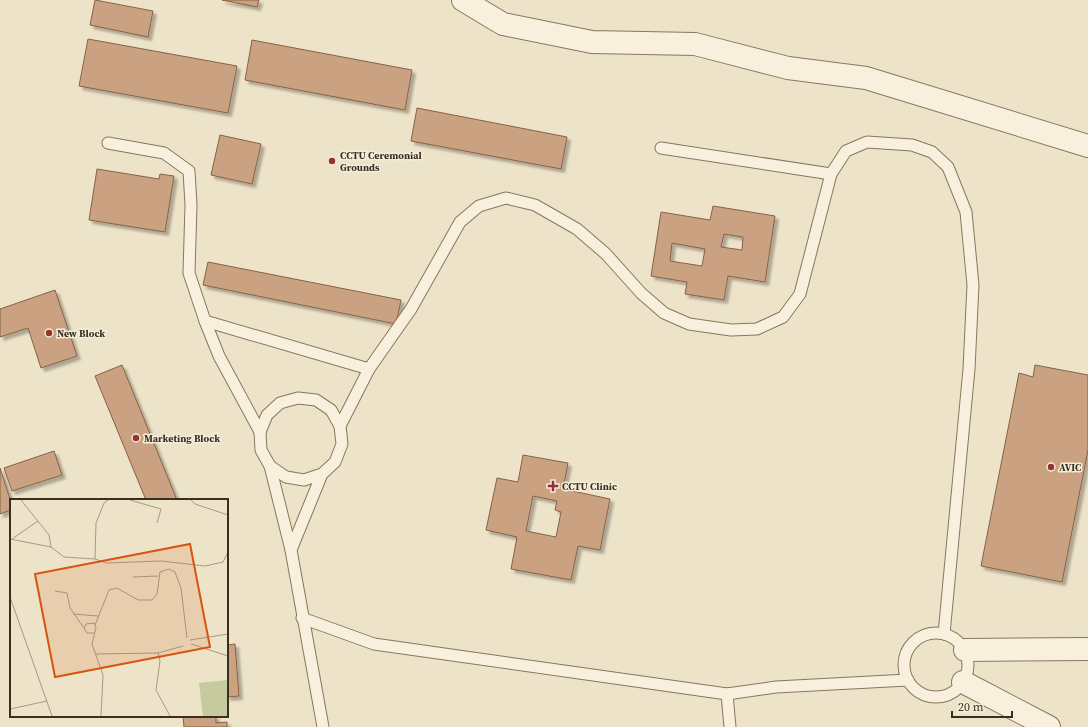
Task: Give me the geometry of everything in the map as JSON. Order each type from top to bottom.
[{"type":"street","points":[[463,0],[503,24],[592,42],[695,44],[788,68],[866,78],[1088,146]]},
{"type":"street","points":[[965,650],[1088,649]]},
{"type":"street","points":[[963,682],[1049,727]]},
{"type":"lane","points":[[340,426],[369,369],[411,309],[460,222],[479,206],[506,198],[535,205],[577,229],[606,254],[641,293],[664,313],[689,324],[731,330],[758,329],[783,316],[800,294],[831,174],[846,151],[867,142],[912,145],[932,152],[948,167],[966,212],[973,285],[969,369],[944,634]]},
{"type":"lane","points":[[108,143],[164,153],[189,170],[191,205],[189,273],[204,321],[219,356],[260,432],[261,450],[270,466],[291,550],[302,618],[323,727]]},
{"type":"lane","points":[[661,148],[831,174]]},
{"type":"lane","points":[[204,321],[369,369]]},
{"type":"lane","points":[[260,432],[267,415],[280,403],[298,398],[316,400],[331,410],[340,426],[342,444],[338,456],[335,462],[322,474],[304,480],[286,477],[270,466]]},
{"type":"lane","points":[[291,550],[322,474]]},
{"type":"lane","points":[[302,618],[374,644],[727,694],[776,687],[908,680]]},
{"type":"lane","points":[[932,633],[944,634],[960,643],[965,650],[968,661],[967,672],[963,682],[956,690],[946,695],[935,697],[924,694],[915,688],[908,680],[904,668],[905,656],[911,645],[920,637],[932,633]]},
{"type":"lane","points":[[727,694],[730,727]]},
{"type":"building","points":[[95,0],[153,11],[148,37],[90,25]]},
{"type":"building","points":[[222,0],[259,0],[257,7]]},
{"type":"building","points":[[88,39],[237,66],[228,113],[79,86]]},
{"type":"building","points":[[252,40],[412,70],[405,110],[245,80]]},
{"type":"building","points":[[417,108],[567,137],[561,169],[411,141]]},
{"type":"building","points":[[220,135],[261,144],[252,184],[211,175]]},
{"type":"building","points":[[97,169],[159,179],[160,174],[174,176],[165,232],[89,220]]},
{"type":"building","points":[[713,206],[775,216],[765,282],[728,276],[724,300],[685,294],[687,282],[651,276],[661,212],[710,220]],"holes":[[[724,234],[743,237],[742,250],[721,247]],[[672,243],[705,249],[702,266],[670,261]]]},
{"type":"building","points":[[208,262],[401,300],[396,324],[203,285]]},
{"type":"building","name":"New Block","points":[[55,290],[77,356],[41,368],[28,328],[0,337],[0,309]]},
{"type":"building","name":"Marketing Block","points":[[122,365],[177,499],[146,499],[95,376]]},
{"type":"building","points":[[1035,365],[1088,375],[1088,450],[1062,582],[981,566],[1019,373],[1033,377]]},
{"type":"building","points":[[54,451],[62,475],[12,491],[4,468]]},
{"type":"building","points":[[523,455],[568,463],[563,489],[610,499],[600,550],[578,546],[571,580],[511,569],[517,537],[486,530],[497,478],[518,482]],"holes":[[[533,496],[557,501],[555,510],[561,512],[556,537],[526,531]]]},
{"type":"building","points":[[0,468],[10,499],[10,510],[0,514]]},
{"type":"building","points":[[235,644],[239,696],[228,697],[228,645]]},
{"type":"building","points":[[183,717],[216,717],[216,723],[227,722],[227,727],[184,727]]},
{"type":"place","name":"CCTU Ceremonial Grounds","points":[[332,161]]},
{"type":"place","name":"New Block","points":[[49,333]]},
{"type":"place","name":"Marketing Block","points":[[136,438]]},
{"type":"place","name":"AVIC","points":[[1051,467]]},
{"type":"place","name":"CCTU Clinic","points":[[553,486]]}]
